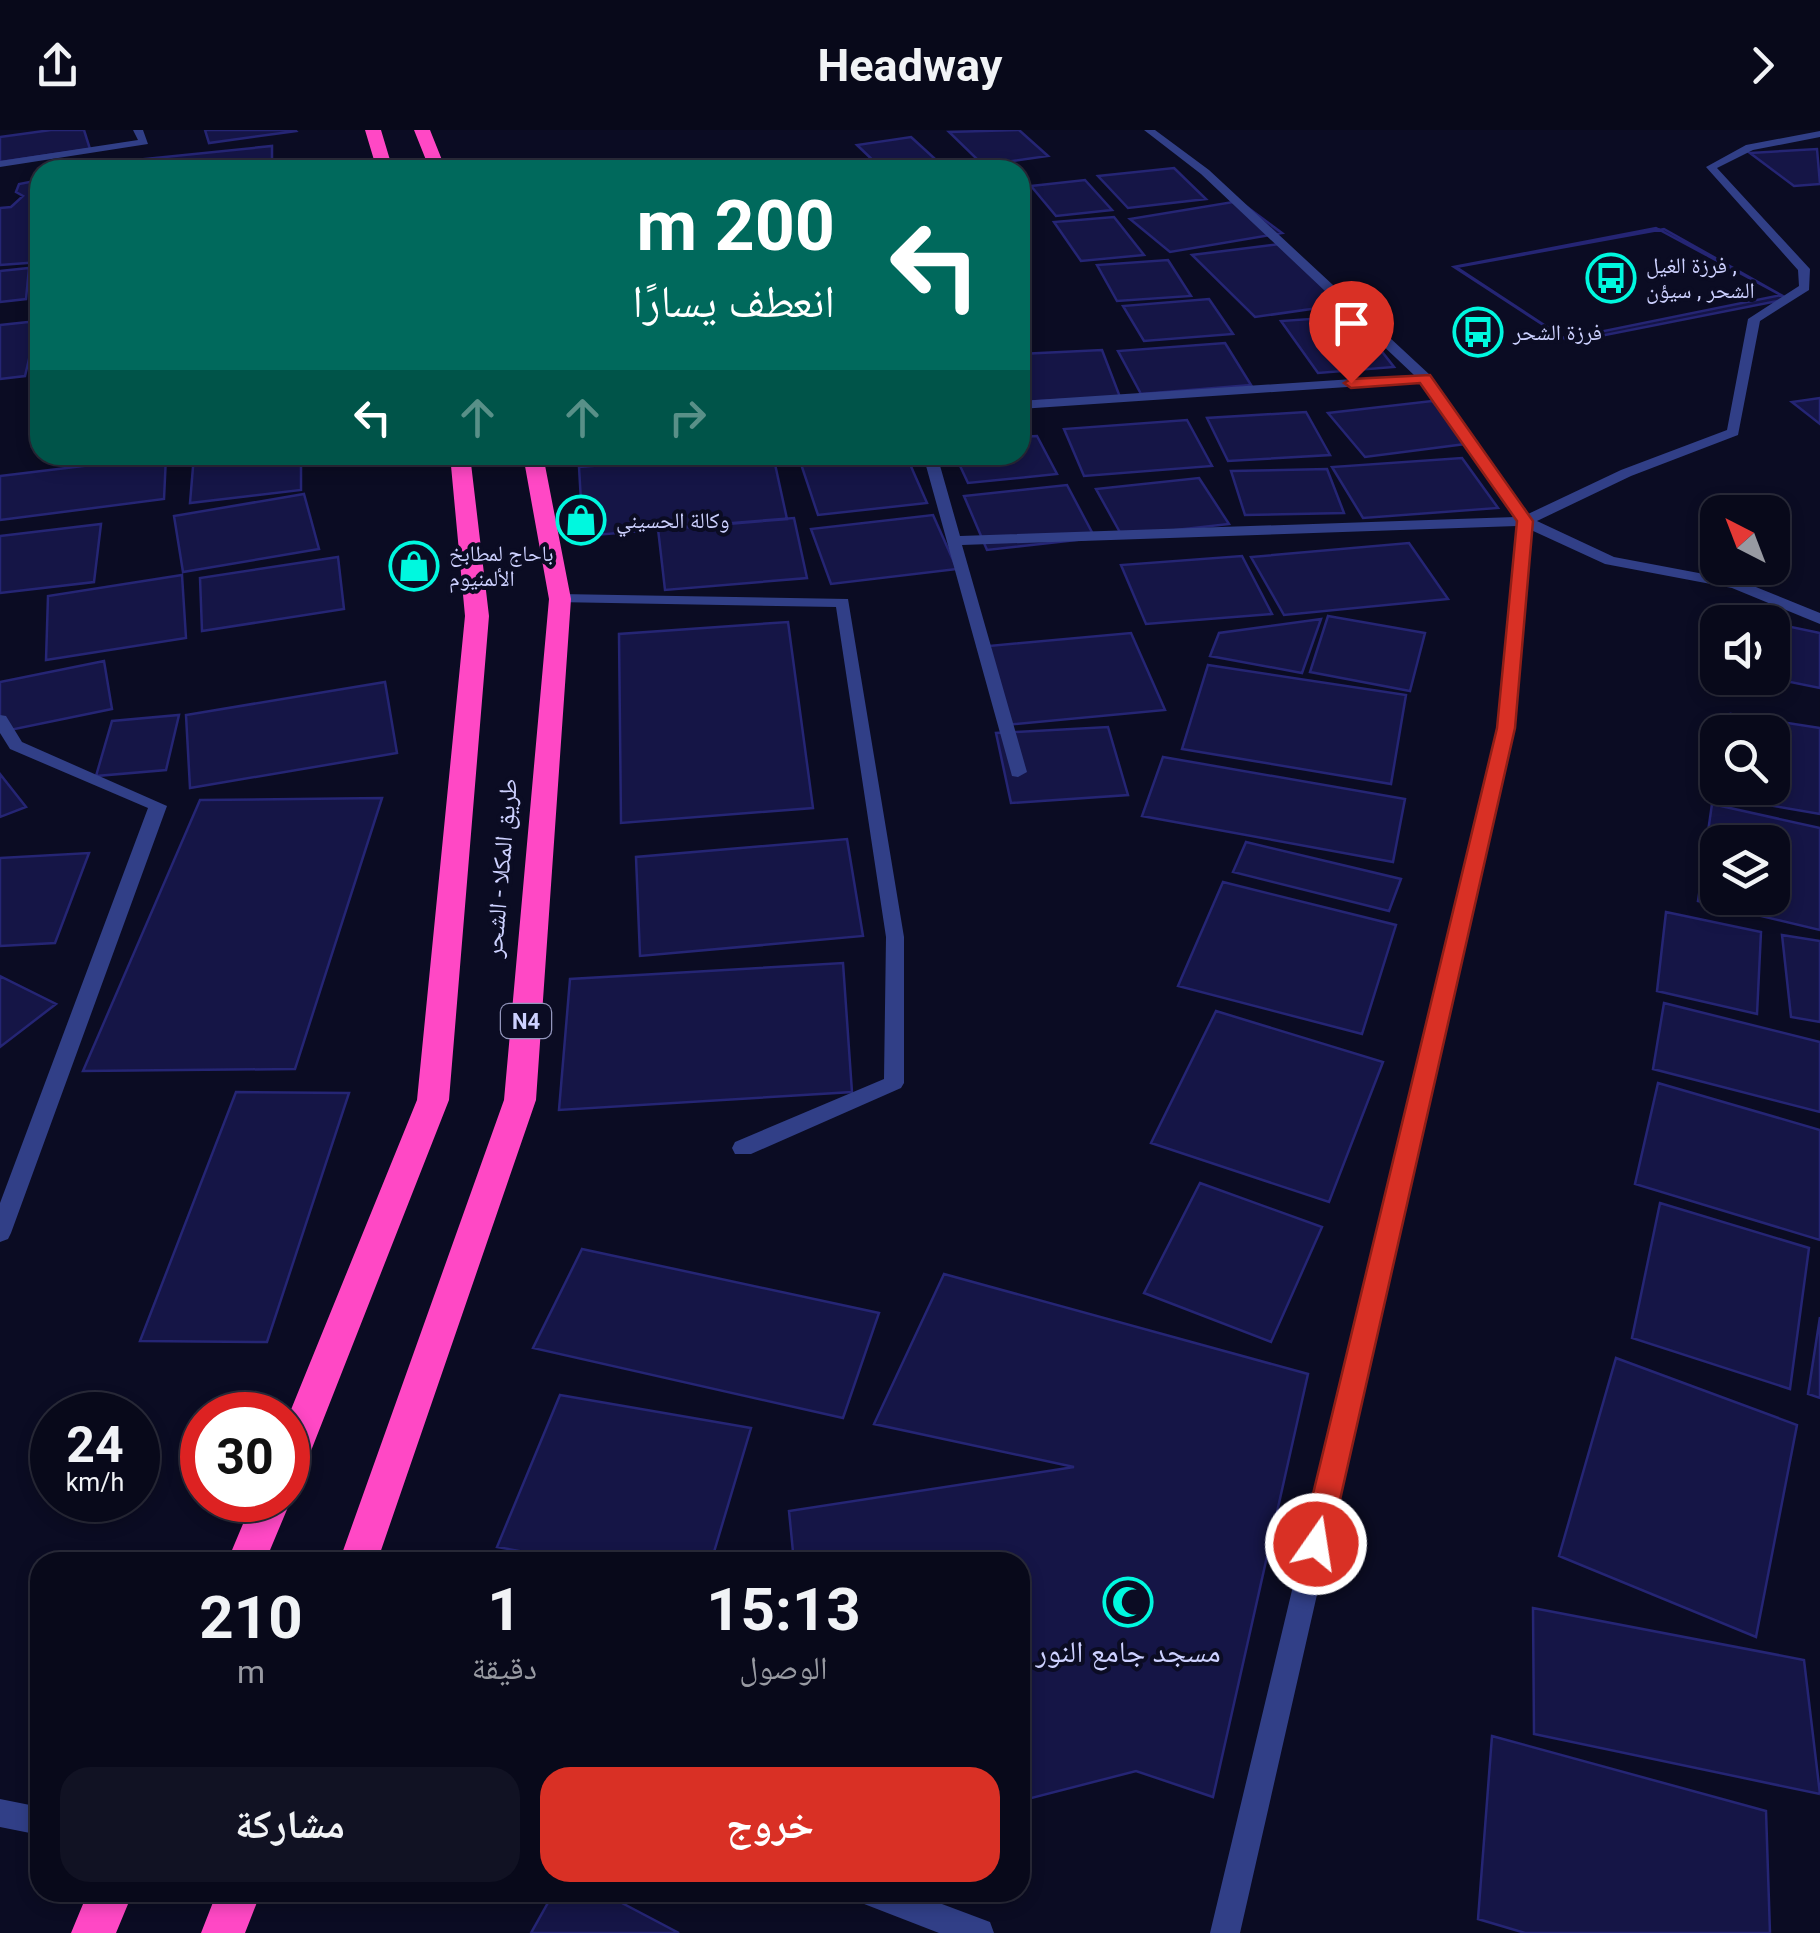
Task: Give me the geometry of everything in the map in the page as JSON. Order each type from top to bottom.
[{"type":"highway","points":[[374,130],[382,160]]},
{"type":"highway","points":[[422,130],[434,160]]},
{"type":"highway","name":"طريق المكلا - الشحر","points":[[310,1405],[433,1100],[477,616],[461,465]]},
{"type":"highway","name":"طريق المكلا - الشحر","points":[[362,1552],[520,1100],[560,599],[535,465]]},
{"type":"highway","points":[[250,1552],[263,1522]]},
{"type":"highway","points":[[92,1933],[106,1902]]},
{"type":"highway","points":[[223,1933],[235,1902]]},
{"type":"street","points":[[0,164],[144,142],[138,130]]},
{"type":"street","points":[[1150,130],[1206,172],[1424,378],[1525,521],[1610,560],[1736,584],[1820,619]]},
{"type":"street","points":[[954,542],[1525,521],[1626,473],[1733,432],[1754,318],[1806,287],[1804,270],[1711,167],[1750,147],[1820,134]]},
{"type":"street","points":[[1030,405],[1424,378]]},
{"type":"street","points":[[933,465],[1018,772]]},
{"type":"street","points":[[1224,1933],[1506,728],[1525,521]]},
{"type":"street","points":[[560,599],[843,602],[895,937],[894,1083],[743,1148]]},
{"type":"street","points":[[0,720],[16,745],[158,806],[0,1232]]},
{"type":"street","points":[[0,1812],[30,1818]]},
{"type":"street","points":[[896,1902],[979,1933]]},
{"type":"building","points":[[84,130],[90,149],[0,162],[0,137]]},
{"type":"building","points":[[205,130],[295,130],[296,131],[209,143]]},
{"type":"building","points":[[1019,130],[1048,156],[978,160],[949,132]]},
{"type":"building","points":[[911,137],[936,160],[873,160],[857,145]]},
{"type":"building","points":[[272,146],[272,160],[135,160]]},
{"type":"building","points":[[1817,149],[1820,184],[1794,186],[1750,153]]},
{"type":"building","points":[[1174,168],[1206,199],[1128,208],[1098,176]]},
{"type":"building","points":[[1085,180],[1112,210],[1056,216],[1031,186]]},
{"type":"building","points":[[30,182],[30,263],[0,265],[0,208],[11,207],[23,196],[16,192],[19,184]]},
{"type":"building","points":[[1239,201],[1282,233],[1170,252],[1130,219]]},
{"type":"building","points":[[1114,217],[1144,255],[1081,261],[1054,222]]},
{"type":"building","points":[[1656,228],[1781,295],[1565,339],[1454,267]]},
{"type":"building","points":[[1664,229],[1788,299],[1570,342],[1456,267]]},
{"type":"building","points":[[1280,244],[1347,304],[1255,317],[1192,255]]},
{"type":"building","points":[[1168,260],[1191,296],[1117,301],[1097,265]]},
{"type":"building","points":[[29,268],[26,299],[0,302],[0,271]]},
{"type":"building","points":[[1209,299],[1233,334],[1144,341],[1123,306]]},
{"type":"building","points":[[1354,316],[1394,367],[1318,373],[1281,321]]},
{"type":"building","points":[[30,322],[30,355],[25,376],[0,379],[0,325]]},
{"type":"building","points":[[1225,343],[1251,385],[1141,394],[1118,351]]},
{"type":"building","points":[[1102,350],[1120,397],[1030,402],[1030,354]]},
{"type":"building","points":[[1820,398],[1820,424],[1792,402]]},
{"type":"building","points":[[1432,401],[1473,443],[1365,457],[1328,413]]},
{"type":"building","points":[[1306,412],[1330,455],[1228,461],[1207,418]]},
{"type":"building","points":[[1187,420],[1212,466],[1084,476],[1064,429]]},
{"type":"building","points":[[1030,436],[1037,436],[1057,474],[968,483],[960,465],[1030,465]]},
{"type":"building","points":[[1462,458],[1498,508],[1363,518],[1332,467]]},
{"type":"building","points":[[91,465],[166,465],[164,499],[0,520],[0,476]]},
{"type":"building","points":[[193,465],[301,465],[301,490],[190,503]]},
{"type":"building","points":[[775,465],[787,519],[583,536],[579,467]]},
{"type":"building","points":[[801,465],[910,465],[927,503],[818,515]]},
{"type":"building","points":[[1327,469],[1344,513],[1245,515],[1231,471]]},
{"type":"building","points":[[1199,478],[1229,524],[1122,536],[1096,489]]},
{"type":"building","points":[[1067,485],[1095,538],[987,550],[964,496]]},
{"type":"building","points":[[304,494],[319,549],[183,572],[174,516]]},
{"type":"building","points":[[933,515],[957,569],[831,584],[811,529]]},
{"type":"building","points":[[794,518],[807,578],[665,590],[658,529]]},
{"type":"building","points":[[101,524],[94,582],[0,593],[0,536]]},
{"type":"building","points":[[1409,543],[1448,599],[1284,615],[1251,557]]},
{"type":"building","points":[[1242,556],[1272,614],[1146,624],[1121,565]]},
{"type":"building","points":[[338,557],[344,609],[202,631],[200,578]]},
{"type":"building","points":[[182,575],[186,638],[46,660],[48,596]]},
{"type":"building","points":[[1328,616],[1425,633],[1410,691],[1310,672]]},
{"type":"building","points":[[1321,619],[1302,673],[1210,656],[1219,633]]},
{"type":"building","points":[[788,622],[813,808],[621,823],[619,634]]},
{"type":"building","points":[[1790,627],[1820,633],[1820,688],[1790,682]]},
{"type":"building","points":[[1131,633],[1165,710],[1005,725],[978,647]]},
{"type":"building","points":[[104,661],[112,709],[0,732],[0,682]]},
{"type":"building","points":[[1208,665],[1406,695],[1391,784],[1182,749]]},
{"type":"building","points":[[385,682],[397,753],[190,788],[186,715]]},
{"type":"building","points":[[179,715],[166,770],[96,776],[112,721]]},
{"type":"building","points":[[1790,723],[1820,728],[1820,814],[1768,805],[1790,805]]},
{"type":"building","points":[[1108,727],[1128,795],[1011,803],[996,733]]},
{"type":"building","points":[[1163,757],[1405,799],[1393,862],[1142,816]]},
{"type":"building","points":[[0,774],[26,807],[0,817]]},
{"type":"building","points":[[382,798],[295,1069],[83,1071],[200,800]]},
{"type":"building","points":[[1712,805],[1820,828],[1820,930],[1757,915],[1790,915],[1790,825],[1709,825]]},
{"type":"building","points":[[847,839],[863,936],[640,956],[636,857]]},
{"type":"building","points":[[1246,842],[1401,879],[1389,911],[1233,872]]},
{"type":"building","points":[[89,853],[55,943],[0,946],[0,858]]},
{"type":"building","points":[[1223,882],[1396,925],[1362,1034],[1178,986]]},
{"type":"building","points":[[1666,912],[1761,932],[1757,1014],[1657,991]]},
{"type":"building","points":[[1782,935],[1820,941],[1820,1022],[1791,1017]]},
{"type":"building","points":[[843,963],[852,1092],[559,1110],[570,979]]},
{"type":"building","points":[[0,976],[56,1004],[0,1047]]},
{"type":"building","points":[[1664,1003],[1820,1042],[1820,1112],[1653,1069]]},
{"type":"building","points":[[1216,1011],[1383,1062],[1329,1202],[1151,1143]]},
{"type":"building","points":[[1658,1083],[1820,1130],[1820,1240],[1635,1184]]},
{"type":"building","points":[[236,1092],[349,1093],[267,1342],[140,1341]]},
{"type":"building","points":[[1200,1183],[1322,1227],[1271,1342],[1144,1293]]},
{"type":"building","points":[[1660,1203],[1809,1248],[1790,1389],[1632,1338]]},
{"type":"building","points":[[582,1249],[879,1313],[843,1418],[533,1348]]},
{"type":"building","points":[[944,1274],[1308,1374],[1213,1797],[1136,1771],[1030,1798],[1030,1552],[793,1552],[789,1511],[1074,1467],[874,1424]]},
{"type":"building","points":[[1820,1317],[1820,1398],[1808,1394]]},
{"type":"building","points":[[1616,1358],[1797,1425],[1756,1637],[1559,1556]]},
{"type":"building","points":[[560,1395],[751,1428],[714,1552],[525,1552],[497,1547]]},
{"type":"building","points":[[1533,1608],[1804,1660],[1820,1794],[1534,1734]]},
{"type":"building","points":[[1492,1736],[1766,1811],[1770,1933],[1525,1933],[1478,1919]]},
{"type":"building","points":[[548,1902],[620,1902],[679,1933],[531,1933]]},
{"type":"place","name":"فرزة الغيل , الشحر , سيؤن","points":[[1611,278]]},
{"type":"place","name":"فرزة الشحر","points":[[1478,332]]},
{"type":"place","name":"وكالة الحسيني","points":[[581,520]]},
{"type":"place","name":"باحاج لمطابخ الألمنيوم","points":[[414,566]]},
{"type":"place","name":"مسجد جامع النور","points":[[1128,1602]]},
{"type":"route","points":[[1316,1544],[1506,728],[1525,521],[1424,378],[1351,383]]}]
